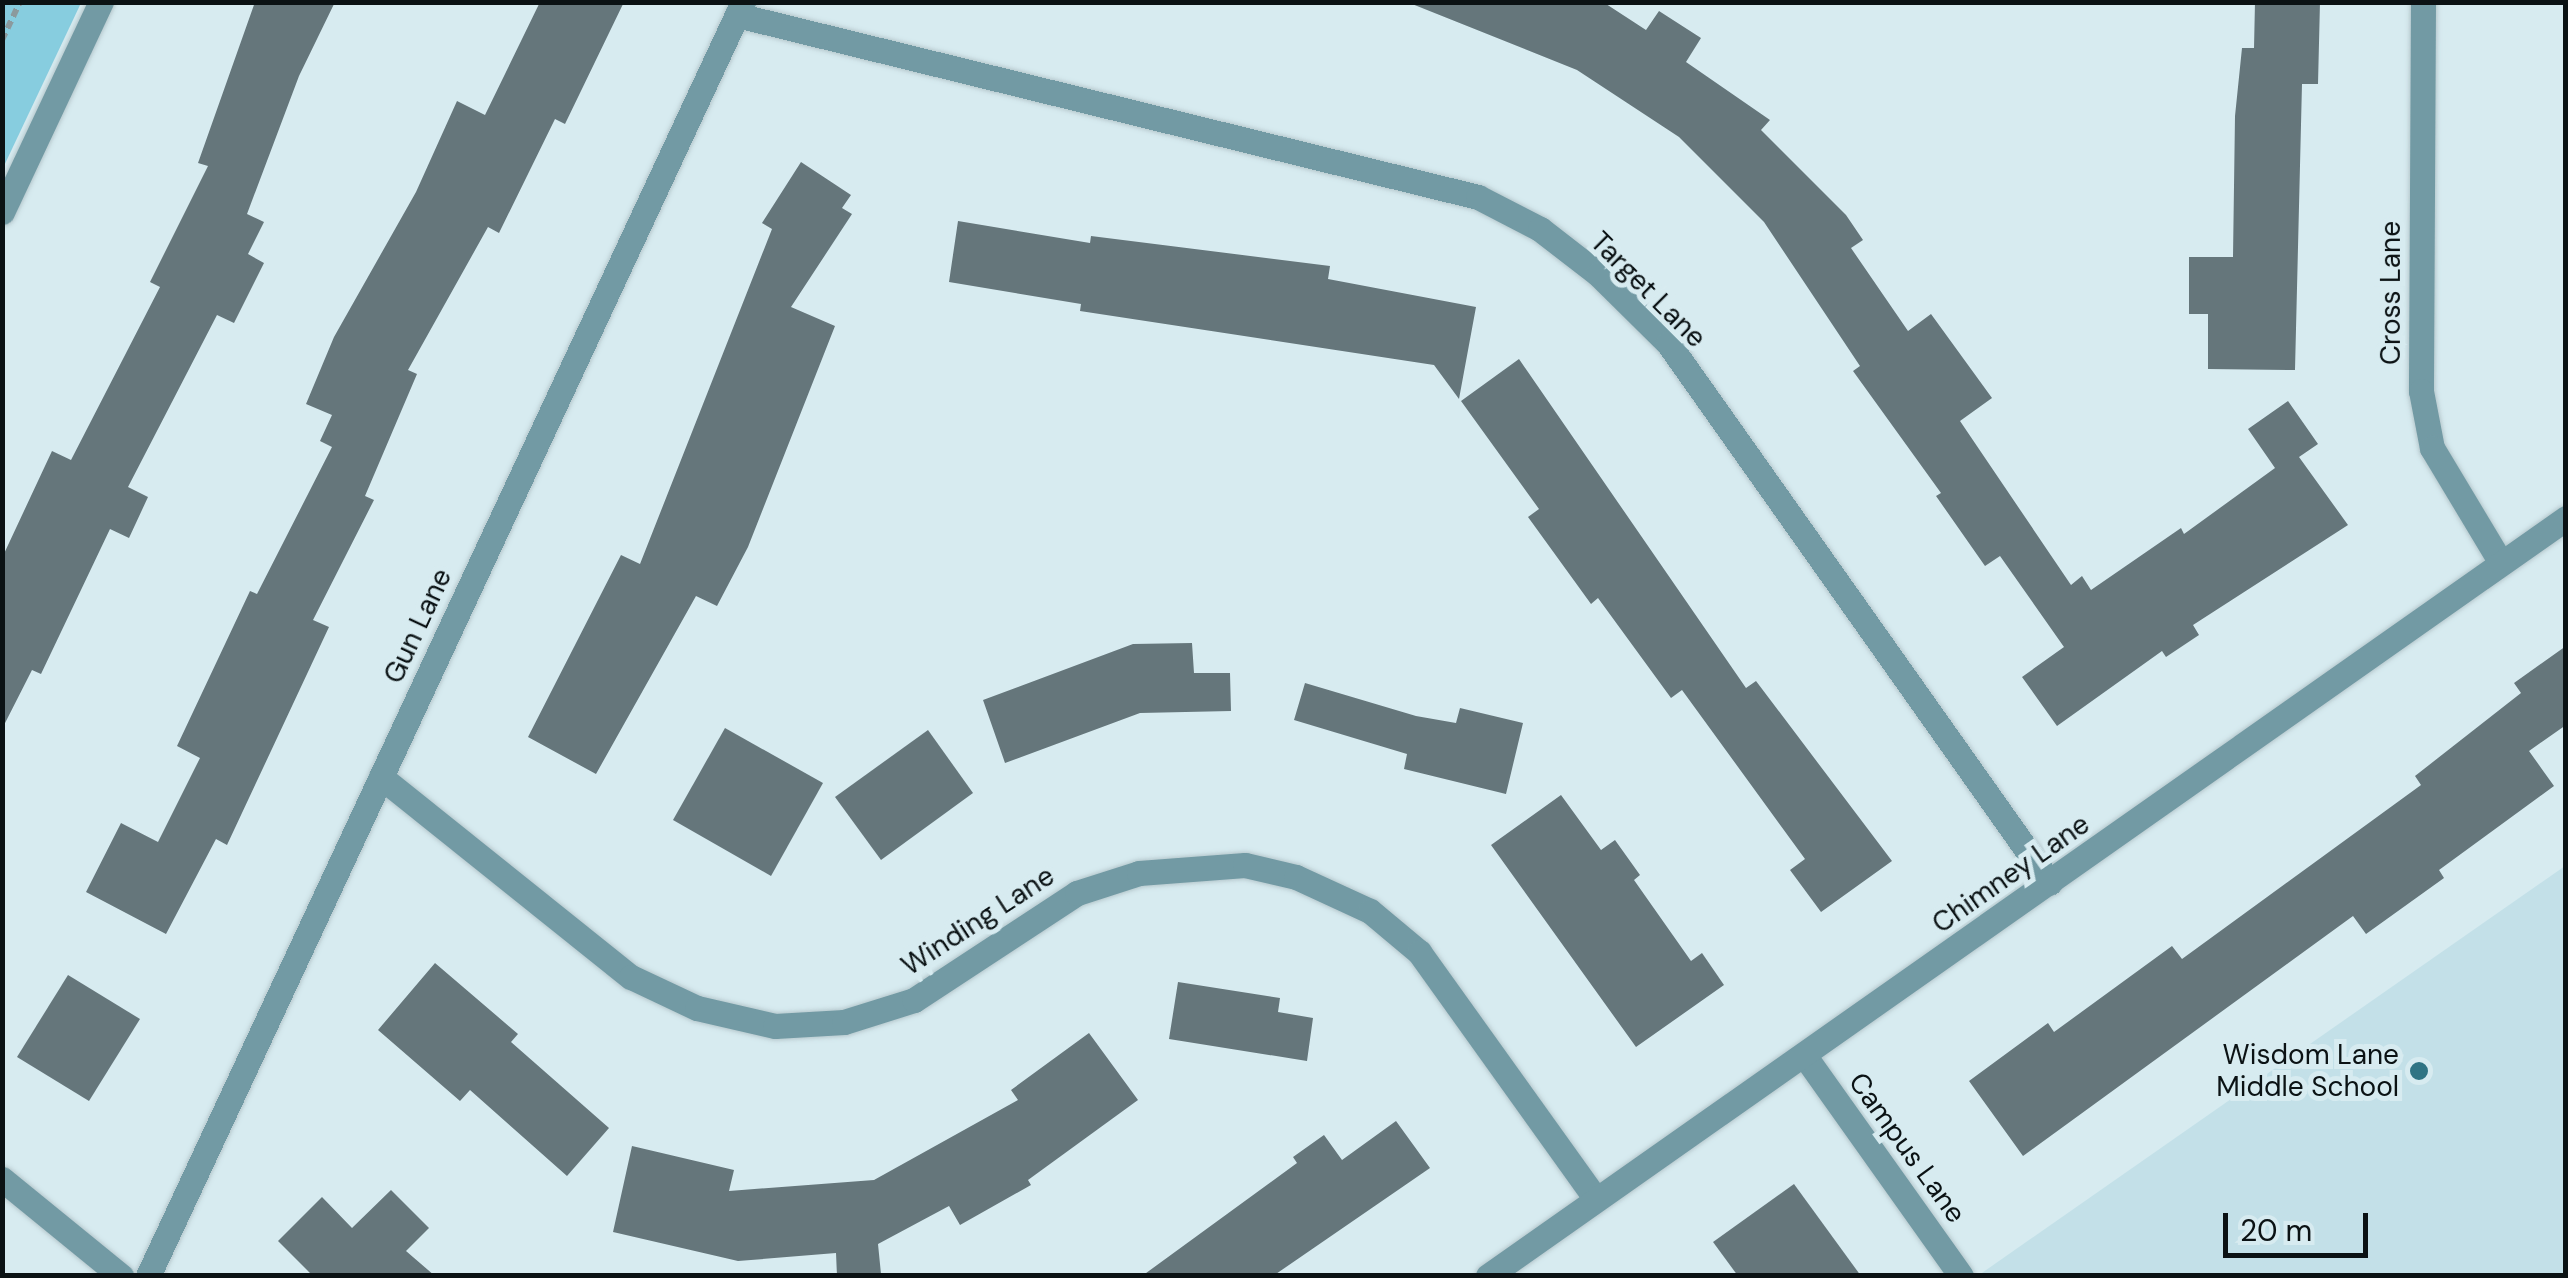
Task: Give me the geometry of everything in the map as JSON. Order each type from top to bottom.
[{"type":"street","points":[[2,212],[101,2]]},
{"type":"street","name":"Cross Lane","points":[[2423,2],[2420,391],[2432,448],[2501,563]]},
{"type":"street","name":"Gun Lane","points":[[148,1276],[740,9]]},
{"type":"street","name":"Target Lane","points":[[740,9],[1478,197],[1540,229],[1598,274],[1668,344],[2050,883]]},
{"type":"street","name":"Chimney Lane","points":[[1488,1276],[2566,518]]},
{"type":"street","name":"Winding Lane","points":[[381,776],[631,977],[697,1008],[776,1026],[844,1022],[914,1000],[1077,893],[1139,873],[1245,865],[1296,877],[1370,911],[1419,952],[1596,1199]]},
{"type":"street","name":"Campus Lane","points":[[1804,1055],[1961,1276]]},
{"type":"street","points":[[2,1179],[121,1276]]},
{"type":"path","points":[[2,40],[20,2]]},
{"type":"shaded area","points":[[2,3],[81,3],[3,168]]},
{"type":"shaded area","name":"Wisdom Lane Middle School","points":[[2565,866],[2565,1275],[1979,1275]]},
{"type":"building","points":[[255,2],[335,2],[299,76],[247,214],[264,222],[248,254],[264,263],[234,323],[217,315],[128,487],[148,497],[129,538],[110,529],[41,674],[32,670],[2,729],[2,558],[52,451],[71,460],[160,287],[150,282],[208,166],[198,163]]},
{"type":"building","points":[[540,2],[624,2],[565,124],[555,119],[499,233],[488,227],[408,370],[417,374],[365,496],[374,500],[313,620],[329,627],[227,845],[216,839],[166,934],[86,892],[121,823],[158,842],[200,758],[177,746],[250,591],[257,594],[332,447],[320,441],[332,415],[306,404],[334,337],[416,192],[457,101],[485,115]]},
{"type":"building","points":[[1407,2],[1603,2],[1646,30],[1659,11],[1701,38],[1686,62],[1770,120],[1761,130],[1846,215],[1863,240],[1851,248],[1908,331],[1931,314],[1992,398],[1960,421],[2071,585],[2082,576],[2091,590],[2181,528],[2184,534],[2275,468],[2248,429],[2288,401],[2318,444],[2299,457],[2348,525],[2193,625],[2199,635],[2166,657],[2162,651],[2057,726],[2022,677],[2064,647],[2000,556],[1985,566],[1936,496],[1941,493],[1853,371],[1860,366],[1764,222],[1679,137],[1577,70]]},
{"type":"building","points":[[2255,2],[2320,2],[2318,84],[2302,84],[2295,370],[2208,369],[2208,314],[2189,314],[2189,257],[2233,257],[2235,116],[2242,48],[2254,48]]},
{"type":"building","points":[[801,162],[851,195],[842,208],[852,214],[791,307],[835,326],[748,547],[717,606],[696,596],[596,774],[528,737],[621,555],[640,564],[772,229],[762,223]]},
{"type":"building","points":[[958,221],[1090,243],[1091,236],[1330,266],[1328,279],[1476,307],[1459,399],[1434,365],[1080,311],[1081,304],[949,282]]},
{"type":"building","points":[[1519,359],[1746,688],[1756,681],[1892,861],[1821,912],[1790,870],[1805,859],[1682,690],[1671,698],[1598,598],[1591,604],[1528,517],[1539,509],[1461,401]]},
{"type":"building","points":[[1192,643],[1194,673],[1230,673],[1231,711],[1140,713],[1005,763],[983,700],[1133,644]]},
{"type":"building","points":[[2566,646],[2566,725],[2529,751],[2554,786],[2439,870],[2444,878],[2366,934],[2353,916],[2023,1156],[1969,1081],[2048,1023],[2054,1032],[2172,946],[2182,959],[2421,785],[2415,776],[2521,693],[2514,683]]},
{"type":"building","points":[[1305,683],[1416,716],[1456,723],[1460,708],[1523,723],[1506,794],[1404,769],[1407,754],[1294,720]]},
{"type":"building","points":[[725,728],[823,783],[771,876],[673,820]]},
{"type":"building","points":[[928,730],[973,793],[881,860],[835,797]]},
{"type":"building","points":[[1561,795],[1601,850],[1615,840],[1640,875],[1634,880],[1691,961],[1702,953],[1724,985],[1636,1047],[1491,845]]},
{"type":"building","points":[[435,963],[518,1034],[511,1042],[609,1128],[567,1176],[470,1090],[460,1101],[378,1030]]},
{"type":"building","points":[[68,975],[140,1019],[89,1101],[17,1057]]},
{"type":"building","points":[[1178,982],[1280,998],[1278,1012],[1313,1018],[1307,1061],[1169,1039]]},
{"type":"building","points":[[1089,1033],[1138,1100],[1028,1180],[1031,1185],[960,1225],[949,1206],[878,1244],[881,1274],[837,1276],[836,1253],[738,1261],[613,1232],[632,1146],[734,1170],[729,1191],[874,1180],[1018,1100],[1011,1090]]},
{"type":"building","points":[[1396,1121],[1430,1168],[1273,1276],[1142,1276],[1297,1163],[1293,1157],[1324,1135],[1342,1160]]},
{"type":"building","points":[[1794,1184],[1861,1276],[1738,1276],[1713,1242]]},
{"type":"building","points":[[391,1190],[429,1228],[406,1251],[435,1276],[313,1276],[278,1241],[322,1197],[352,1228]]},
{"type":"place","name":"Wisdom Lane Middle School","points":[[2419,1071]]}]
